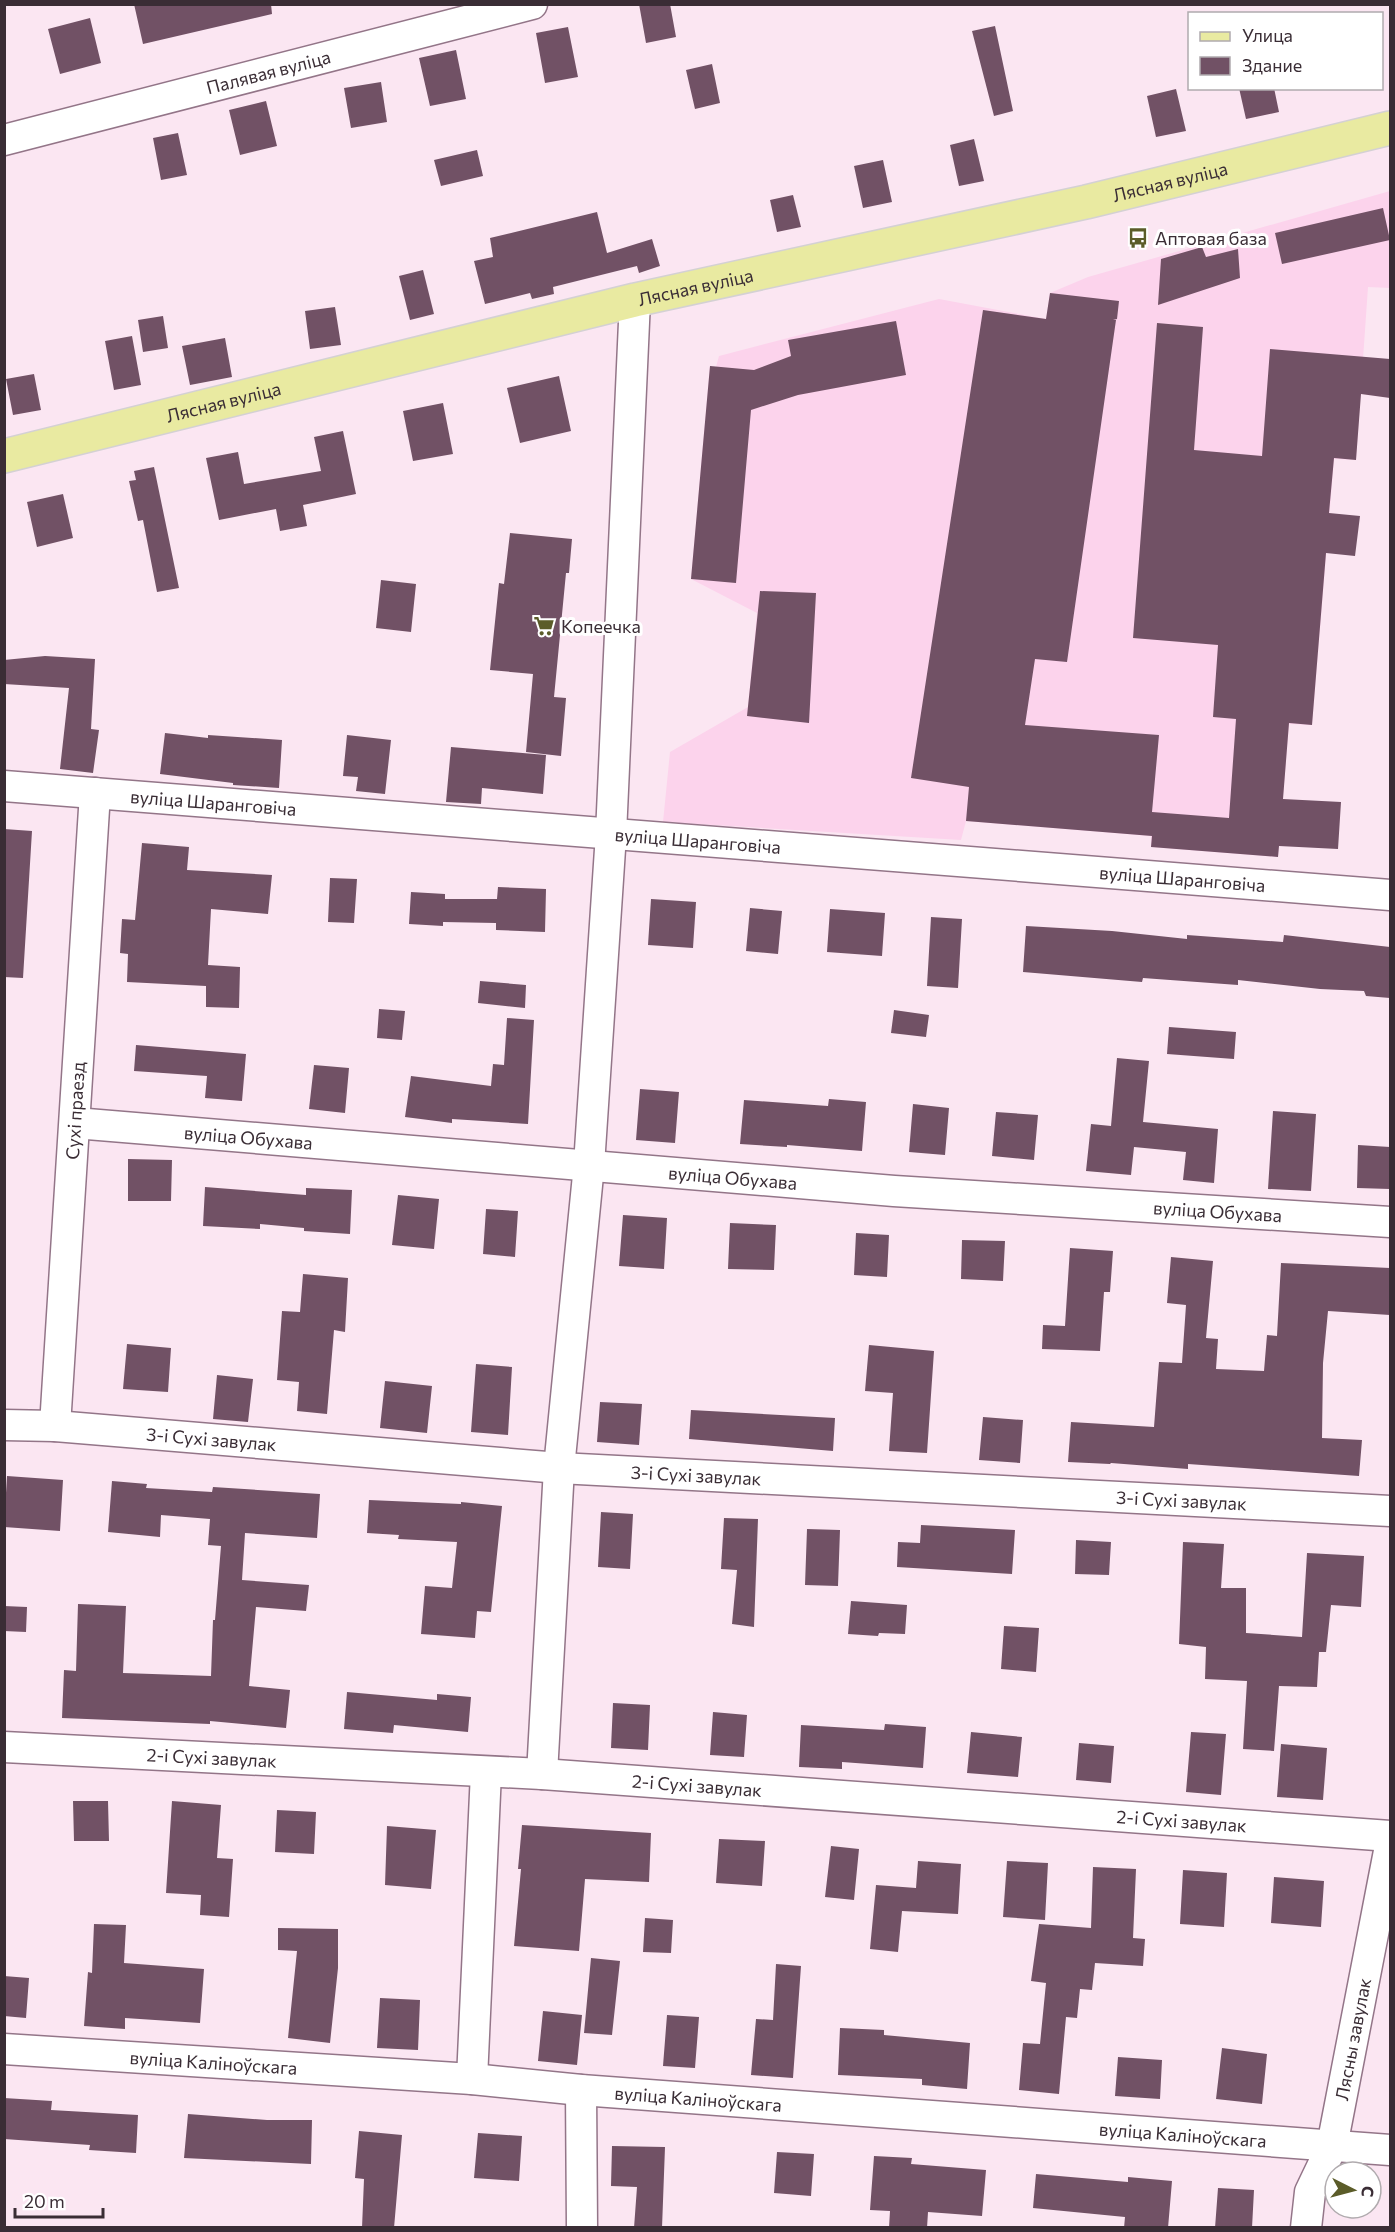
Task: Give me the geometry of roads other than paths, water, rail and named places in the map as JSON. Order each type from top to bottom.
[{"type":"main road","name":"Лясная вуліца","points":[[4,456],[635,300],[1086,202],[1390,128]]},
{"type":"street","name":"Палявая вуліца","points":[[4,140],[532,4]]},
{"type":"street","points":[[542,1773],[559,1468],[589,1165],[611,834],[635,300]]},
{"type":"street","name":"вуліца Шаранговіча","points":[[4,786],[1390,895]]},
{"type":"street","name":"Сухі праезд","points":[[55,1426],[95,793]]},
{"type":"street","name":"вуліца Обухава","points":[[75,1123],[894,1191],[1390,1222]]},
{"type":"street","name":"3-і Сухі завулак","points":[[4,1425],[55,1426],[559,1468],[1390,1511]]},
{"type":"street","name":"2-і Сухі завулак","points":[[4,1747],[542,1773],[1390,1836]]},
{"type":"street","points":[[472,2079],[486,1772]]},
{"type":"street","name":"Лясны завулак","points":[[1306,2228],[1310,2192],[1332,2146],[1390,1846]]},
{"type":"street","name":"вуліца Каліноўскага","points":[[4,2049],[472,2079],[580,2090],[1390,2150]]},
{"type":"street","points":[[580,2090],[582,2228]]},
{"type":"place","name":"Аптовая база","points":[[1138,238]]},
{"type":"place","name":"Копеечка","points":[[544,626]]}]
